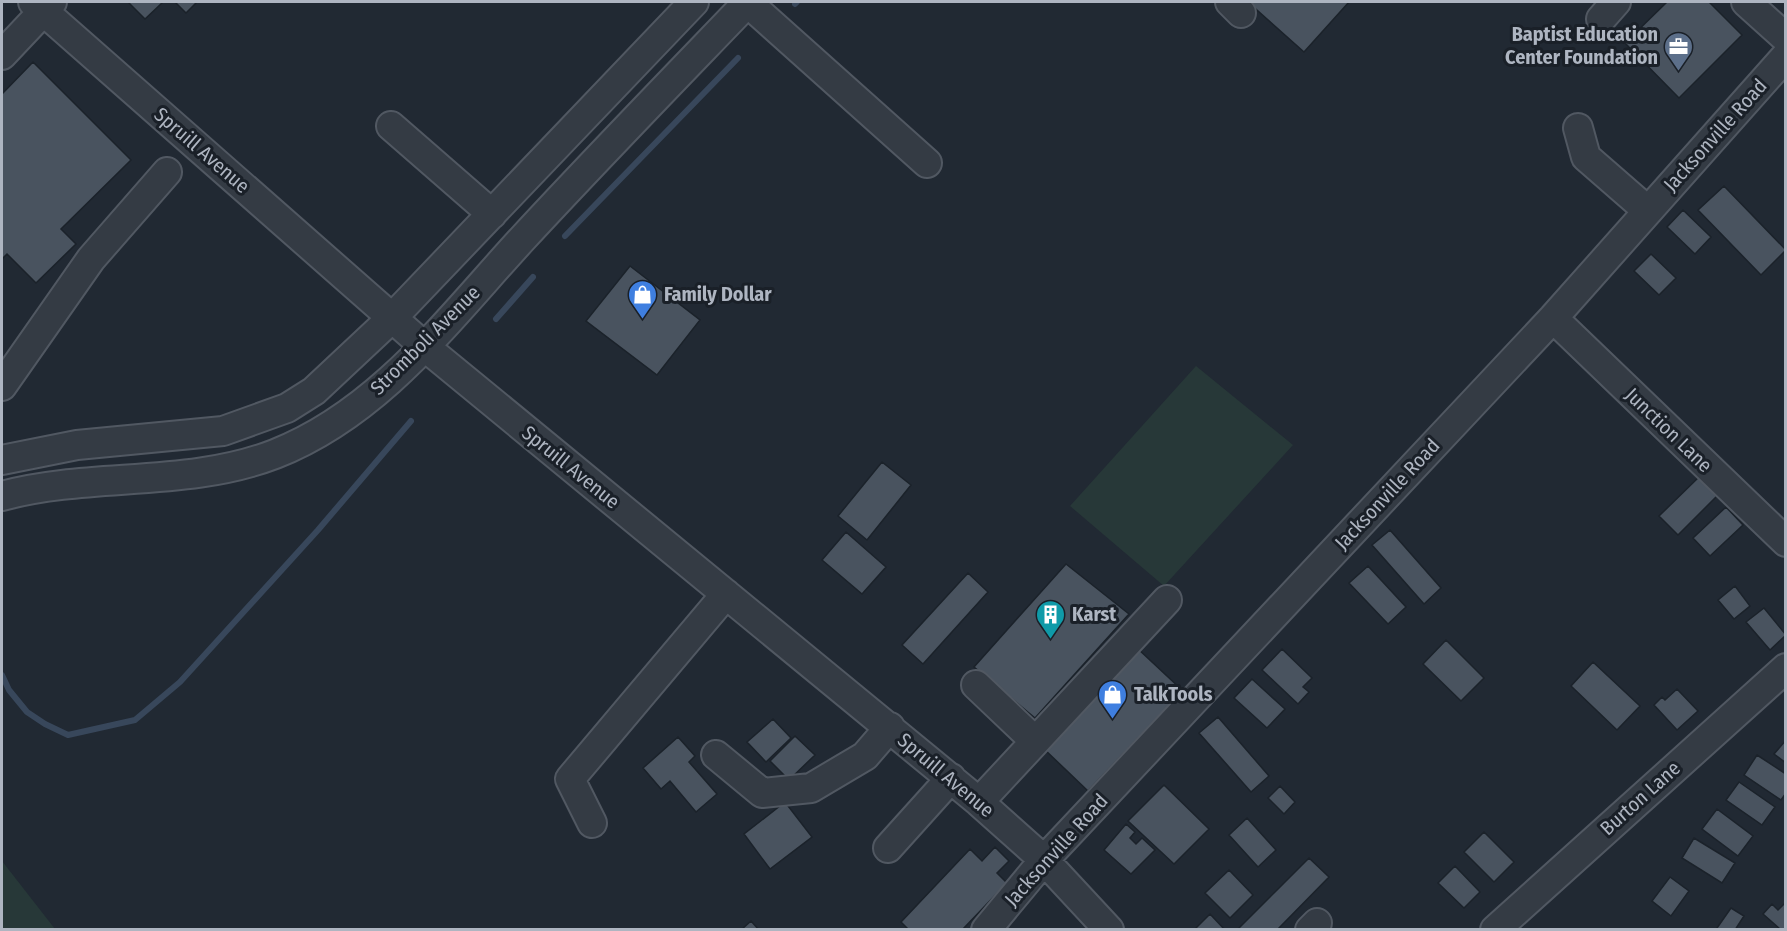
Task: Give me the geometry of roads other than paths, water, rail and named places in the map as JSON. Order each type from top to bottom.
[{"type":"street","name":"Stromboli Avenue","points":[[2,459],[76,445],[212,433],[256,421],[287,408],[315,391],[393,317],[694,2]]},
{"type":"street","name":"Stromboli Avenue","points":[[2,496],[66,483],[193,474],[231,467],[274,454],[315,436],[348,414],[424,346],[524,236],[747,2]]},
{"type":"street","points":[[747,2],[927,163]]},
{"type":"street","points":[[1746,2],[1785,38]]},
{"type":"street","points":[[2,55],[43,4]]},
{"type":"street","name":"Spruill Avenue","points":[[43,4],[424,346],[979,802],[1044,860],[1109,930]]},
{"type":"street","name":"Jacksonville Road","points":[[986,930],[1044,860],[1553,318],[1785,56]]},
{"type":"street","points":[[391,126],[492,214]]},
{"type":"street","points":[[1578,128],[1586,157],[1648,211]]},
{"type":"street","points":[[2,386],[91,259],[167,172]]},
{"type":"street","name":"Junction Lane","points":[[1553,318],[1785,542]]},
{"type":"street","points":[[592,823],[570,779],[726,594]]},
{"type":"street","points":[[979,802],[1167,600]]},
{"type":"street","name":"Burton Lane","points":[[1495,930],[1785,668]]},
{"type":"street","points":[[976,685],[1035,741]]},
{"type":"street","points":[[716,755],[762,793],[811,788],[865,756],[890,727]]},
{"type":"street","points":[[888,848],[951,778]]},
{"type":"waterway","points":[[565,236],[738,58]]},
{"type":"waterway","points":[[496,319],[533,277]]},
{"type":"waterway","points":[[2,675],[9,690],[27,712],[68,735],[135,720],[180,682],[318,530],[411,421]]},
{"type":"place","name":"Baptist Education Center Foundation","points":[[1679,72]]},
{"type":"place","name":"Family Dollar","points":[[643,320]]},
{"type":"place","name":"Karst","points":[[1051,640]]},
{"type":"place","name":"TalkTools","points":[[1113,720]]}]
